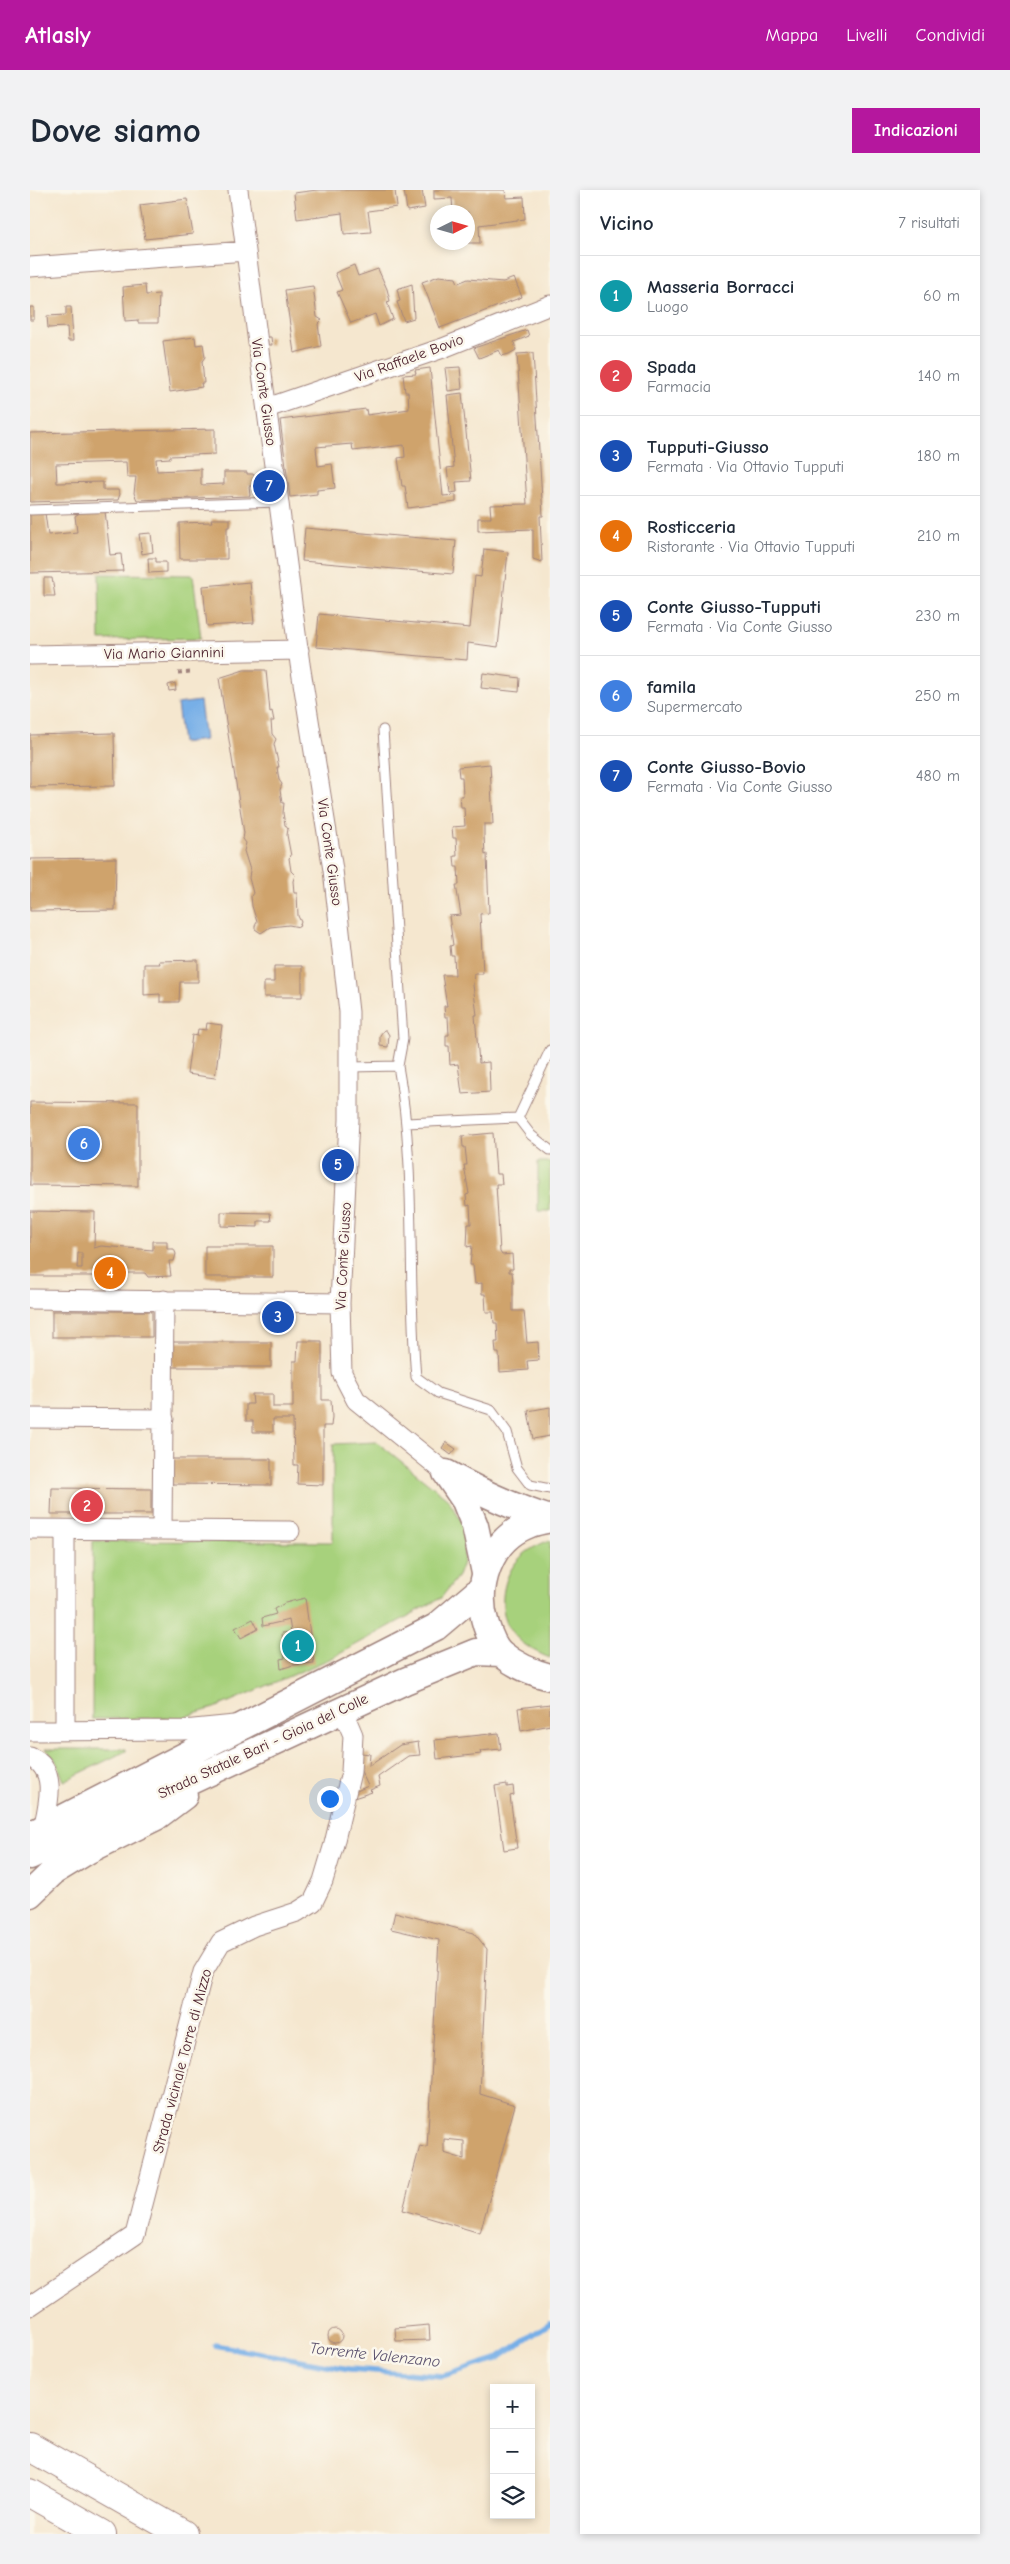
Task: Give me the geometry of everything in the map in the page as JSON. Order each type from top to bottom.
[{"type":"highway","points":[[30,2447],[183,2534]]},
{"type":"highway","points":[[30,2493],[102,2534]]},
{"type":"main road","points":[[446,1473],[485,1495],[514,1508],[550,1519]]},
{"type":"main road","points":[[446,1473],[465,1501],[475,1526],[483,1581],[482,1612],[489,1634],[501,1654],[516,1664],[550,1678]]},
{"type":"main road","points":[[483,1581],[494,1554],[509,1538],[527,1525],[550,1519]]},
{"type":"main road","name":"Strada Statale Bari - Gioia del Colle","points":[[34,1831],[249,1724],[436,1627],[483,1581]]},
{"type":"main road","name":"Strada Statale Bari - Gioia del Colle","points":[[30,1856],[342,1709],[476,1652],[501,1654]]},
{"type":"main road","points":[[30,1894],[53,1872],[88,1850],[156,1817],[232,1760]]},
{"type":"street","name":"Via Conte Giusso","points":[[238,190],[299,650],[334,870],[349,1012],[351,1066],[340,1303],[342,1373],[356,1400],[446,1473]]},
{"type":"street","points":[[30,267],[246,251]]},
{"type":"street","name":"Via Raffaele Bovio","points":[[267,408],[443,348],[550,305]]},
{"type":"street","name":"Via Mario Giannini","points":[[30,654],[299,650]]},
{"type":"street","points":[[30,1299],[340,1303]]},
{"type":"street","points":[[162,1530],[164,1300]]},
{"type":"street","points":[[30,1418],[164,1419]]},
{"type":"street","points":[[30,1530],[290,1531]]},
{"type":"street","points":[[65,1731],[66,1530]]},
{"type":"street","name":"Strada vicinale Torre di Mizzo","points":[[30,2306],[135,2235],[203,1972],[221,1942],[254,1926],[297,1912],[313,1902],[323,1881],[331,1854],[351,1772],[353,1735],[342,1709]]},
{"type":"street","points":[[30,1731],[184,1730],[249,1724]]},
{"type":"street","points":[[30,1757],[38,1760],[48,1774],[50,1794],[34,1831]]},
{"type":"lane","points":[[30,510],[279,502]]},
{"type":"lane","points":[[382,730],[404,1039],[398,1066],[406,1123],[412,1333],[416,1377],[438,1393],[491,1410],[506,1432],[517,1468],[530,1486],[550,1489]]},
{"type":"lane","points":[[518,1118],[550,1050]]},
{"type":"lane","points":[[351,1066],[398,1066]]},
{"type":"lane","points":[[406,1123],[518,1118]]},
{"type":"lane","points":[[518,1118],[531,1134],[550,1150]]},
{"type":"green space","points":[[99,574],[193,575],[201,638],[100,640]]},
{"type":"green space","points":[[538,1162],[550,1162],[550,1211],[538,1211]]},
{"type":"green space","points":[[377,1442],[447,1498],[464,1525],[464,1560],[458,1576],[441,1598],[332,1658],[217,1707],[181,1718],[92,1719],[93,1541],[333,1542],[333,1444]]},
{"type":"green space","points":[[550,1540],[550,1658],[526,1645],[511,1631],[505,1617],[503,1598],[507,1578],[516,1562],[529,1550]]},
{"type":"green space","points":[[46,1749],[126,1749],[126,1751],[64,1781],[55,1759]]},
{"type":"water","points":[[200,701],[205,740],[182,743],[177,704]]},
{"type":"building","points":[[317,190],[395,190],[397,207],[368,211],[371,232],[344,234],[342,213],[297,219],[294,193]]},
{"type":"building","points":[[404,190],[422,190],[425,208],[407,211]]},
{"type":"building","points":[[434,190],[505,190],[506,198],[524,197],[525,219],[479,225],[480,243],[475,243],[475,205],[452,205],[452,198],[434,199]]},
{"type":"building","points":[[187,199],[193,234],[145,239],[140,205]]},
{"type":"building","points":[[354,265],[358,276],[378,269],[387,289],[390,301],[387,302],[393,319],[379,326],[375,314],[351,323],[337,292],[342,290],[335,273]]},
{"type":"building","points":[[439,276],[456,278],[458,283],[468,279],[503,282],[514,278],[522,297],[440,328],[422,282]]},
{"type":"building","points":[[412,284],[414,318],[404,321],[397,302],[400,301],[397,289]]},
{"type":"building","points":[[145,285],[146,295],[159,294],[158,323],[138,323],[138,320],[125,321],[123,287]]},
{"type":"building","points":[[313,286],[317,317],[322,320],[318,324],[321,346],[294,353],[285,290]]},
{"type":"building","points":[[30,307],[34,307],[34,320],[30,320]]},
{"type":"building","points":[[66,307],[71,307],[73,341],[68,341],[67,327],[48,328],[47,316],[66,315]]},
{"type":"building","points":[[527,330],[529,336],[514,342],[516,350],[509,354],[502,356],[499,350],[479,358],[474,348]]},
{"type":"building","points":[[195,337],[196,345],[203,344],[205,357],[202,361],[204,383],[201,383],[202,387],[170,392],[163,341]]},
{"type":"building","points":[[267,337],[271,337],[272,345],[268,345]]},
{"type":"building","points":[[533,353],[543,516],[540,516],[542,562],[533,559],[533,529],[478,531],[478,518],[491,518],[490,505],[527,504],[517,354]]},
{"type":"building","points":[[460,367],[462,389],[448,391],[445,368]]},
{"type":"building","points":[[430,368],[443,496],[456,495],[456,502],[408,508],[405,486],[402,486],[398,458],[405,457],[404,445],[353,451],[352,444],[316,447],[318,466],[332,464],[335,488],[317,490],[317,494],[290,497],[280,420],[366,409],[367,415],[409,409],[408,392],[405,392],[403,375],[416,374],[415,370]]},
{"type":"building","points":[[462,393],[471,481],[456,482],[457,492],[450,493],[447,468],[454,467],[447,395]]},
{"type":"building","points":[[215,429],[215,454],[170,456],[170,458],[156,459],[157,471],[201,469],[201,485],[224,484],[224,472],[247,472],[247,474],[253,474],[255,477],[255,486],[249,486],[250,496],[137,500],[134,493],[136,477],[127,477],[126,462],[56,464],[57,483],[103,482],[103,490],[118,490],[120,494],[118,500],[30,502],[30,433]]},
{"type":"building","points":[[105,511],[110,555],[121,554],[123,571],[30,573],[30,513],[45,513],[48,535],[77,532],[75,516],[81,512]]},
{"type":"building","points":[[211,519],[230,519],[230,527],[227,527],[227,559],[180,559],[179,523],[212,522]]},
{"type":"building","points":[[305,528],[456,541],[453,574],[302,561]]},
{"type":"building","points":[[151,533],[153,552],[142,554],[139,534]]},
{"type":"building","points":[[484,549],[508,552],[498,647],[468,643],[467,660],[316,647],[319,614],[470,628],[475,576],[481,577]]},
{"type":"building","points":[[148,558],[156,558],[156,562],[166,562],[166,572],[149,573]]},
{"type":"building","points":[[44,578],[52,578],[55,596],[44,596]]},
{"type":"building","points":[[250,582],[254,623],[207,626],[203,586]]},
{"type":"building","points":[[244,670],[266,670],[270,712],[272,711],[274,721],[271,721],[272,734],[276,739],[274,744],[279,767],[277,767],[279,780],[282,784],[280,790],[282,803],[284,803],[283,813],[285,825],[288,829],[287,835],[291,856],[289,858],[291,871],[295,875],[293,881],[294,893],[297,893],[298,916],[301,922],[299,927],[289,925],[270,927],[261,933],[255,929],[257,922],[252,906],[251,896],[253,893],[249,878],[250,870],[244,851],[246,843],[243,839],[244,833],[219,678]]},
{"type":"building","points":[[483,673],[520,678],[519,692],[481,688]]},
{"type":"building","points":[[175,683],[176,690],[169,691],[168,685]]},
{"type":"building","points":[[114,733],[115,786],[30,787],[30,735]]},
{"type":"building","points":[[490,764],[493,824],[484,824],[489,913],[480,914],[483,974],[474,974],[473,985],[477,1015],[475,1015],[479,1063],[489,1062],[490,1092],[462,1094],[458,1064],[450,1065],[449,1046],[446,1046],[446,1035],[449,1035],[448,1017],[445,1017],[444,1006],[447,1006],[442,975],[455,975],[454,956],[451,956],[450,946],[453,945],[449,916],[461,915],[456,885],[459,885],[458,867],[455,867],[454,856],[457,856],[456,838],[453,838],[452,827],[465,826],[464,807],[461,807],[460,796],[463,796],[462,777],[459,777],[458,767]]},
{"type":"building","points":[[116,858],[115,910],[30,911],[30,859]]},
{"type":"building","points":[[198,960],[198,982],[180,982],[179,1002],[160,1002],[160,994],[144,995],[144,964],[160,964],[159,961]]},
{"type":"building","points":[[274,966],[302,966],[302,997],[264,997],[264,982],[274,982]]},
{"type":"building","points":[[207,1023],[222,1025],[215,1078],[187,1074],[192,1035],[197,1036],[198,1029],[206,1030]]},
{"type":"building","points":[[384,1030],[389,1035],[388,1047],[380,1046],[380,1035]]},
{"type":"building","points":[[30,1102],[138,1103],[138,1186],[30,1185]]},
{"type":"building","points":[[493,1133],[496,1174],[501,1174],[502,1184],[496,1184],[500,1252],[502,1255],[512,1254],[513,1269],[509,1269],[509,1272],[512,1272],[513,1281],[513,1311],[524,1311],[527,1343],[538,1342],[539,1360],[527,1361],[528,1370],[500,1372],[499,1353],[496,1353],[495,1342],[498,1342],[497,1323],[494,1323],[493,1312],[486,1312],[485,1294],[482,1294],[482,1283],[475,1284],[473,1265],[470,1265],[472,1246],[467,1247],[468,1224],[471,1224],[470,1205],[467,1206],[466,1195],[469,1194],[464,1165],[467,1165],[462,1136]]},
{"type":"building","points":[[30,1211],[95,1212],[94,1248],[101,1246],[153,1250],[153,1241],[167,1241],[167,1249],[174,1249],[176,1254],[174,1261],[169,1261],[171,1276],[148,1277],[145,1273],[127,1273],[126,1276],[30,1276]],"holes":[[[78,1253],[82,1253],[82,1268],[77,1268]]]},
{"type":"building","points":[[221,1212],[270,1213],[271,1221],[258,1221],[258,1227],[221,1226]]},
{"type":"building","points":[[205,1246],[273,1246],[273,1277],[205,1277]]},
{"type":"building","points":[[52,1311],[152,1311],[152,1337],[52,1337]]},
{"type":"building","points":[[298,1341],[322,1341],[322,1400],[331,1400],[332,1417],[331,1426],[323,1426],[323,1485],[297,1484],[298,1465],[294,1465],[293,1419],[273,1419],[273,1432],[253,1432],[253,1421],[246,1421],[246,1404],[253,1404],[252,1394],[273,1394],[273,1407],[293,1407],[293,1361],[297,1361]]},
{"type":"building","points":[[172,1342],[271,1342],[271,1367],[172,1367]]},
{"type":"building","points":[[550,1407],[550,1436],[533,1439],[528,1411]]},
{"type":"building","points":[[446,1442],[456,1449],[451,1455],[442,1448]]},
{"type":"building","points":[[172,1459],[271,1459],[271,1485],[172,1484]]},
{"type":"building","points":[[52,1488],[151,1489],[151,1514],[51,1514]]},
{"type":"building","points":[[305,1598],[314,1663],[293,1665],[281,1669],[280,1659],[285,1658],[282,1633],[291,1632],[289,1620],[263,1626],[262,1618],[276,1614],[274,1609],[285,1603]]},
{"type":"building","points":[[253,1619],[258,1629],[241,1638],[235,1628]]},
{"type":"building","points":[[550,1704],[550,1725],[521,1731],[518,1708]]},
{"type":"building","points":[[499,1733],[501,1749],[480,1751],[481,1754],[437,1759],[435,1740]]},
{"type":"building","points":[[418,1742],[420,1755],[408,1756],[378,1777],[380,1786],[370,1790],[372,1792],[354,1798],[352,1793],[368,1786],[360,1769],[361,1753],[370,1754],[369,1766],[400,1745]]},
{"type":"building","points":[[507,1784],[507,1787],[513,1786],[514,1795],[510,1796],[517,1848],[504,1850],[495,1786]]},
{"type":"building","points":[[395,1912],[474,1933],[487,1949],[480,2094],[515,2105],[480,2233],[403,2210],[420,2146],[427,2148],[439,1940],[391,1929]],"holes":[[[444,2139],[464,2141],[464,2159],[444,2153]]]},
{"type":"building","points":[[429,2325],[430,2340],[396,2341],[395,2328]]},
{"type":"building","points":[[335,2329],[340,2331],[342,2336],[340,2341],[335,2343],[330,2341],[328,2336],[330,2331]]},
{"type":"waterway","name":"Torrente Valenzano","points":[[215,2345],[349,2369],[443,2376],[497,2359],[550,2323]]},
{"type":"place","name":"Conte Giusso-Bovio","points":[[269,486]]},
{"type":"place","name":"famila","points":[[84,1144]]},
{"type":"place","name":"Conte Giusso-Tupputi","points":[[338,1165]]},
{"type":"place","name":"Rosticceria","points":[[110,1273]]},
{"type":"place","name":"Tupputi-Giusso","points":[[278,1317]]},
{"type":"place","name":"Spada","points":[[87,1506]]},
{"type":"place","name":"Masseria Borracci","points":[[298,1646]]}]
